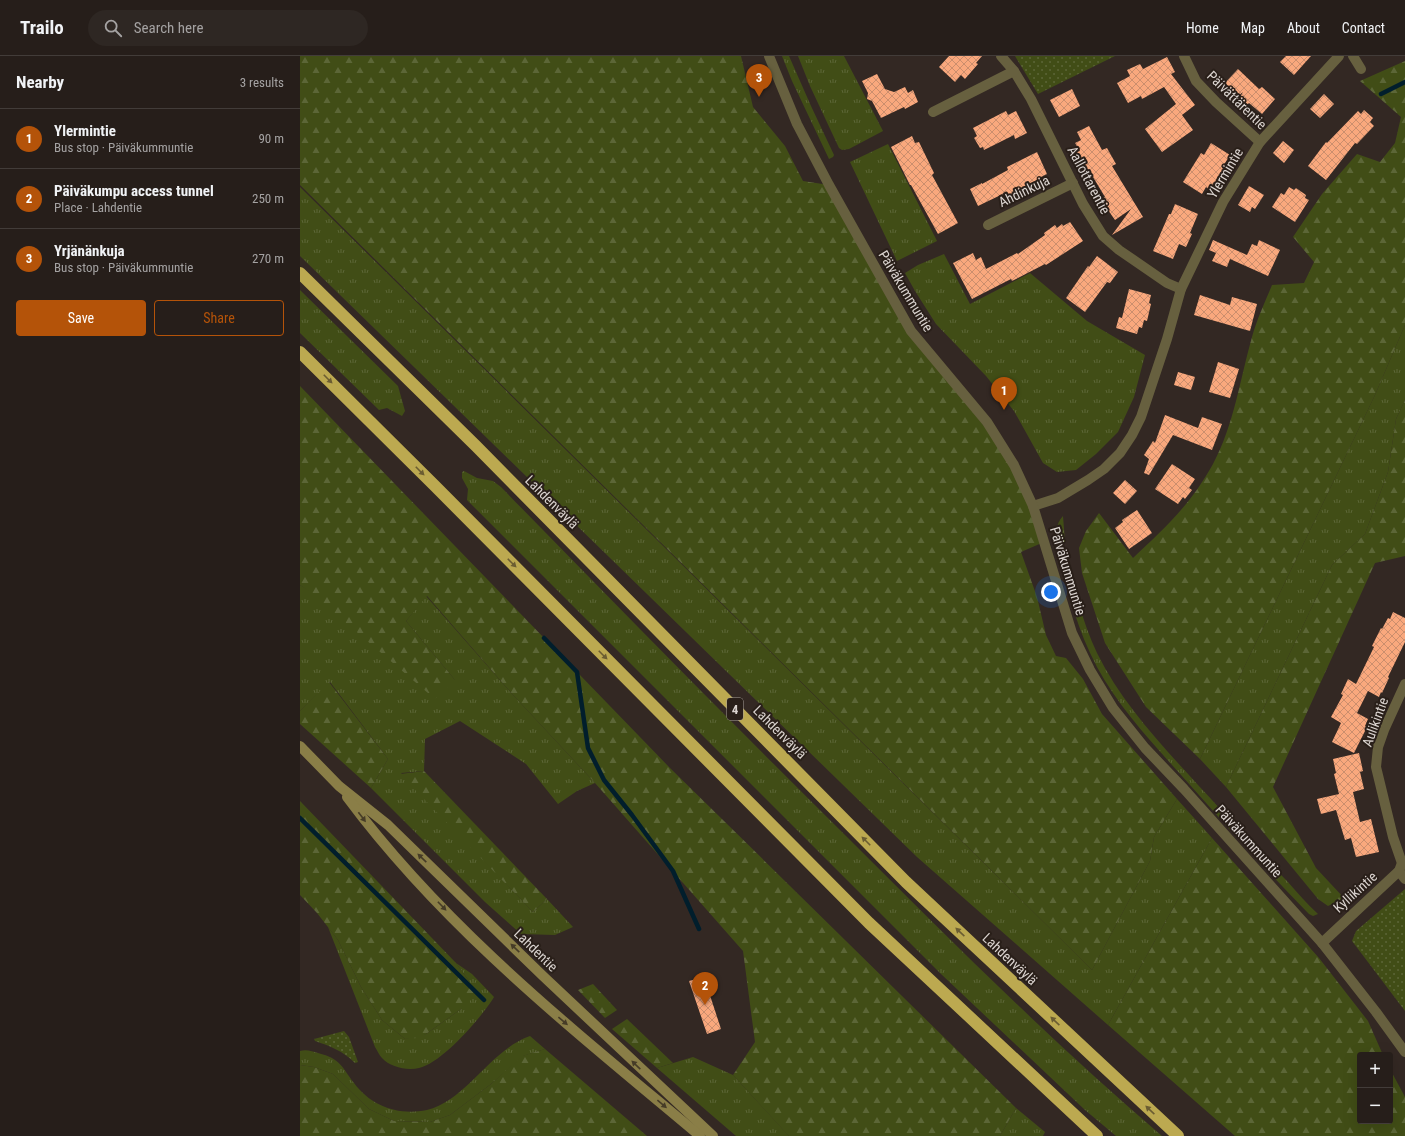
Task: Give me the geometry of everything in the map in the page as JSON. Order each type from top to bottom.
[{"type":"highway","name":"Lahdenväylä","points":[[300,273],[476,446],[906,882],[1178,1136]]},
{"type":"highway","points":[[300,352],[869,923],[1097,1136]]},
{"type":"main road","name":"Lahdentie","points":[[300,746],[339,786],[388,825],[543,976],[713,1136]]},
{"type":"main road","name":"Lahdentie","points":[[339,786],[371,829],[405,868],[504,968],[533,995],[700,1136]]},
{"type":"street","name":"Päiväkummuntie","points":[[769,56],[797,124],[829,185],[911,331],[987,422],[1014,465],[1033,506],[1072,633],[1090,670],[1113,708],[1144,748],[1184,789],[1322,942],[1405,1052]]},
{"type":"street","name":"Aallottarentie","points":[[1002,56],[1014,71],[1034,105],[1083,204],[1103,236],[1109,242],[1167,283],[1181,289]]},
{"type":"street","name":"Päivättärentie","points":[[1184,56],[1196,81],[1216,102],[1260,142]]},
{"type":"street","name":"Ylermintie","points":[[1033,506],[1058,498],[1088,480],[1104,469],[1120,453],[1141,418],[1167,339],[1181,289],[1223,202],[1260,142],[1339,56]]},
{"type":"street","points":[[1353,56],[1361,70]]},
{"type":"street","points":[[933,112],[1014,71]]},
{"type":"street","name":"Ahdinkuja","points":[[988,224],[1073,183]]},
{"type":"street","name":"Aulikintie","points":[[1403,869],[1393,836],[1376,767],[1378,747],[1405,684]]},
{"type":"street","name":"Kyllikintie","points":[[1322,942],[1403,869]]},
{"type":"green space","points":[[300,56],[741,56],[753,107],[785,146],[803,181],[829,185],[911,331],[1014,465],[1044,542],[1021,552],[1037,597],[1046,635],[1056,656],[1066,658],[1083,679],[1102,714],[1177,799],[1154,837],[1150,861],[1092,970],[300,185]]},
{"type":"green space","points":[[782,56],[789,56],[834,155],[829,159],[792,81]]},
{"type":"green space","points":[[798,56],[844,56],[883,131],[849,149],[842,150],[839,148],[810,86]]},
{"type":"green space","points":[[1015,56],[1115,56],[1038,94]]},
{"type":"green space","points":[[1405,61],[1405,325],[1375,395],[1200,759],[1146,707],[1105,643],[1082,573],[1079,548],[1086,531],[1099,513],[1133,558],[1177,515],[1205,478],[1226,434],[1236,402],[1254,330],[1272,285],[1304,283],[1314,262],[1293,237],[1322,194],[1357,154],[1380,162],[1395,143],[1401,117],[1360,81]]},
{"type":"green space","points":[[888,144],[937,241],[897,261],[850,162]]},
{"type":"green space","points":[[300,187],[1092,970],[1150,861],[1154,837],[1177,799],[1212,838],[1108,1025],[917,857],[300,256]]},
{"type":"green space","points":[[944,254],[970,304],[1030,273],[1087,321],[1145,355],[1134,397],[1118,432],[1096,454],[1076,470],[1057,472],[1043,463],[1014,411],[986,376],[936,324],[915,291],[905,273],[918,265]]},
{"type":"green space","points":[[300,290],[398,386],[405,411],[402,416],[387,408],[379,410],[300,333]]},
{"type":"green space","points":[[1405,325],[1405,400],[1396,419],[1388,472],[1365,534],[1332,565],[1226,787],[1200,759],[1375,395]]},
{"type":"green space","points":[[300,386],[670,768],[1016,1108],[1000,1136],[789,1136],[786,1133],[733,1075],[755,1042],[743,951],[595,783],[514,696],[427,596],[406,621],[455,680],[435,699],[300,585]]},
{"type":"green space","points":[[1405,400],[1405,556],[1375,563],[1273,787],[1316,868],[1344,898],[1328,906],[1318,899],[1226,787],[1332,565],[1365,534],[1388,472],[1396,419]]},
{"type":"green space","points":[[464,471],[477,478],[493,481],[501,487],[715,705],[961,950],[1080,1064],[1162,1136],[1116,1136],[1085,1110],[941,974],[467,500],[468,489],[462,478],[462,472]]},
{"type":"green space","points":[[1063,516],[1065,542],[1058,545],[1057,526]]},
{"type":"green space","points":[[1064,551],[1067,554],[1079,604],[1087,629],[1097,653],[1122,696],[1170,754],[1318,914],[1313,916],[1309,914],[1219,818],[1152,743],[1117,699],[1097,667],[1084,639],[1070,596],[1063,567],[1060,552]]},
{"type":"green space","points":[[300,585],[455,680],[406,621],[426,596],[514,696],[595,783],[577,791],[558,804],[526,764],[460,721],[425,739],[424,771],[401,773],[533,912],[547,899],[573,927],[555,935],[521,934],[485,902],[371,788],[388,759],[330,682],[300,711]]},
{"type":"green space","points":[[329,682],[388,759],[371,788],[300,724],[300,711]]},
{"type":"green space","points":[[424,771],[547,899],[533,912],[400,774]]},
{"type":"green space","points":[[300,801],[456,963],[469,981],[476,995],[461,1009],[426,1034],[417,1038],[405,1039],[382,1020],[361,987],[338,940],[317,913],[300,895]]},
{"type":"green space","points":[[1212,838],[1319,958],[1368,1021],[1382,1052],[1357,1052],[1357,1124],[1393,1124],[1393,1075],[1405,1097],[1405,1136],[1235,1136],[1108,1025]]},
{"type":"green space","points":[[1405,889],[1405,1011],[1352,941],[1356,931]]},
{"type":"green space","points":[[328,927],[338,940],[361,987],[382,1020],[405,1039],[426,1034],[461,1009],[469,981],[456,963],[472,974],[494,997],[471,1027],[439,1058],[414,1069],[399,1068],[389,1064],[382,1058],[375,1047]]},
{"type":"green space","points":[[593,984],[617,1010],[605,1018],[578,990]]},
{"type":"green space","points":[[627,1019],[673,1063],[657,1068],[612,1029]]},
{"type":"green space","points":[[344,1031],[349,1037],[358,1062],[355,1063],[341,1052],[315,1041],[314,1039]]},
{"type":"green space","points":[[530,1036],[545,1049],[523,1056],[491,1084],[450,1115],[430,1122],[394,1121],[369,1109],[333,1074],[314,1067],[300,1065],[300,1051],[309,1050],[326,1055],[340,1064],[354,1083],[368,1098],[396,1110],[416,1112],[441,1105],[467,1086],[503,1052]]},
{"type":"green space","points":[[545,1049],[647,1136],[300,1136],[300,1065],[314,1067],[333,1074],[369,1109],[394,1121],[430,1122],[450,1115],[491,1084],[522,1056]]},
{"type":"green space","points":[[693,1057],[733,1075],[789,1136],[736,1136],[657,1068]]},
{"type":"green space","points":[[1016,1108],[1045,1132],[1043,1136],[1000,1136]]},
{"type":"building","points":[[949,56],[982,56],[976,63],[978,64],[965,79],[961,75],[955,82],[939,67]]},
{"type":"building","points":[[1286,56],[1311,56],[1294,75],[1280,62]]},
{"type":"building","points":[[1167,57],[1175,72],[1171,74],[1195,105],[1182,115],[1193,130],[1162,152],[1145,129],[1176,104],[1164,87],[1142,99],[1141,96],[1128,103],[1117,83],[1130,76],[1127,70],[1140,64],[1143,69]]},
{"type":"building","points":[[1238,69],[1259,89],[1262,87],[1275,99],[1262,114],[1249,103],[1246,106],[1239,99],[1243,92],[1237,97],[1223,85]]},
{"type":"building","points":[[877,74],[885,89],[894,92],[905,87],[908,93],[913,90],[918,102],[905,109],[904,107],[881,118],[872,101],[867,99],[868,93],[862,81]]},
{"type":"building","points":[[1072,89],[1080,106],[1059,117],[1050,100]]},
{"type":"building","points":[[1324,94],[1334,104],[1320,118],[1310,109]]},
{"type":"building","points":[[1364,110],[1373,118],[1370,122],[1374,126],[1357,144],[1355,143],[1326,180],[1308,166],[1326,142],[1327,143],[1358,111],[1361,114]]},
{"type":"building","points":[[1006,111],[1008,115],[1016,111],[1027,133],[1015,139],[1014,135],[984,150],[983,147],[980,148],[974,138],[977,136],[973,128]]},
{"type":"building","points":[[1089,126],[1102,150],[1107,148],[1116,164],[1112,166],[1143,217],[1112,235],[1131,209],[1115,220],[1101,200],[1105,197],[1093,177],[1090,178],[1080,161],[1076,152],[1080,151],[1075,143],[1081,140],[1077,132]]},
{"type":"building","points":[[912,136],[915,143],[919,142],[934,173],[932,175],[958,223],[938,234],[910,185],[891,147]]},
{"type":"building","points":[[1283,141],[1294,150],[1284,163],[1273,153]]},
{"type":"building","points":[[1211,143],[1230,155],[1222,168],[1226,170],[1217,184],[1214,182],[1210,190],[1206,187],[1202,194],[1183,182],[1201,153],[1204,155]]},
{"type":"building","points":[[1037,152],[1047,174],[1039,178],[1040,180],[1009,195],[1007,192],[978,206],[970,189],[1008,170],[1007,167]]},
{"type":"building","points":[[1249,186],[1264,195],[1255,209],[1252,207],[1250,212],[1238,205]]},
{"type":"building","points":[[1289,187],[1294,190],[1296,188],[1306,195],[1305,198],[1309,200],[1295,222],[1272,207],[1281,193],[1284,195]]},
{"type":"building","points":[[1175,204],[1198,214],[1186,247],[1179,244],[1173,259],[1153,251]]},
{"type":"building","points":[[1070,222],[1083,241],[1046,265],[1045,264],[1012,281],[1011,279],[972,299],[953,263],[973,253],[976,260],[981,257],[986,269],[1017,253],[1018,254],[1045,235],[1044,233],[1055,225],[1057,228],[1062,224],[1063,226]]},
{"type":"building","points":[[1213,240],[1247,255],[1252,244],[1257,246],[1259,240],[1280,250],[1268,276],[1230,259],[1227,267],[1212,261],[1216,253],[1209,250]]},
{"type":"building","points":[[1097,256],[1118,272],[1110,283],[1107,282],[1085,312],[1066,298],[1088,266],[1089,267]]},
{"type":"building","points":[[1129,289],[1151,295],[1149,303],[1151,304],[1147,321],[1144,320],[1142,328],[1139,327],[1137,334],[1116,328],[1119,317],[1122,318]]},
{"type":"building","points":[[1200,295],[1230,305],[1232,297],[1257,304],[1250,331],[1194,315]]},
{"type":"building","points":[[1218,362],[1239,369],[1230,398],[1209,392]]},
{"type":"building","points":[[1178,372],[1195,377],[1191,390],[1174,385]]},
{"type":"building","points":[[1165,415],[1198,428],[1202,417],[1222,424],[1212,450],[1173,435],[1149,475],[1144,473],[1149,459],[1144,455],[1153,441],[1155,443]]},
{"type":"building","points":[[1172,464],[1195,479],[1189,488],[1192,490],[1185,499],[1183,497],[1178,504],[1155,489]]},
{"type":"building","points":[[1125,480],[1137,491],[1125,504],[1113,493]]},
{"type":"building","points":[[1137,510],[1152,533],[1129,549],[1115,528],[1123,522],[1122,520]]},
{"type":"building","points":[[1393,612],[1405,618],[1405,642],[1382,693],[1381,692],[1379,697],[1368,691],[1357,713],[1368,719],[1365,726],[1367,727],[1354,753],[1332,742],[1341,723],[1331,717],[1343,695],[1341,694],[1348,679],[1356,684],[1374,647],[1372,646],[1381,628],[1382,629],[1388,618],[1390,619]]},
{"type":"building","points":[[1359,753],[1363,771],[1360,772],[1364,789],[1353,792],[1360,822],[1371,819],[1379,852],[1356,857],[1351,838],[1345,840],[1336,810],[1321,814],[1317,799],[1339,794],[1334,774],[1336,773],[1333,759]]},
{"type":"building","points":[[704,977],[721,1029],[707,1034],[689,981]]},
{"type":"waterway","points":[[1381,94],[1405,82]]},
{"type":"waterway","points":[[544,638],[577,672],[588,748],[604,780],[673,871],[699,929]]},
{"type":"waterway","points":[[300,818],[484,1000]]},
{"type":"place","name":"Yrjänänkuja","points":[[759,97]]},
{"type":"place","name":"Ylermintie","points":[[1004,410]]},
{"type":"place","name":"Päiväkumpu access tunnel","points":[[705,1005]]}]
